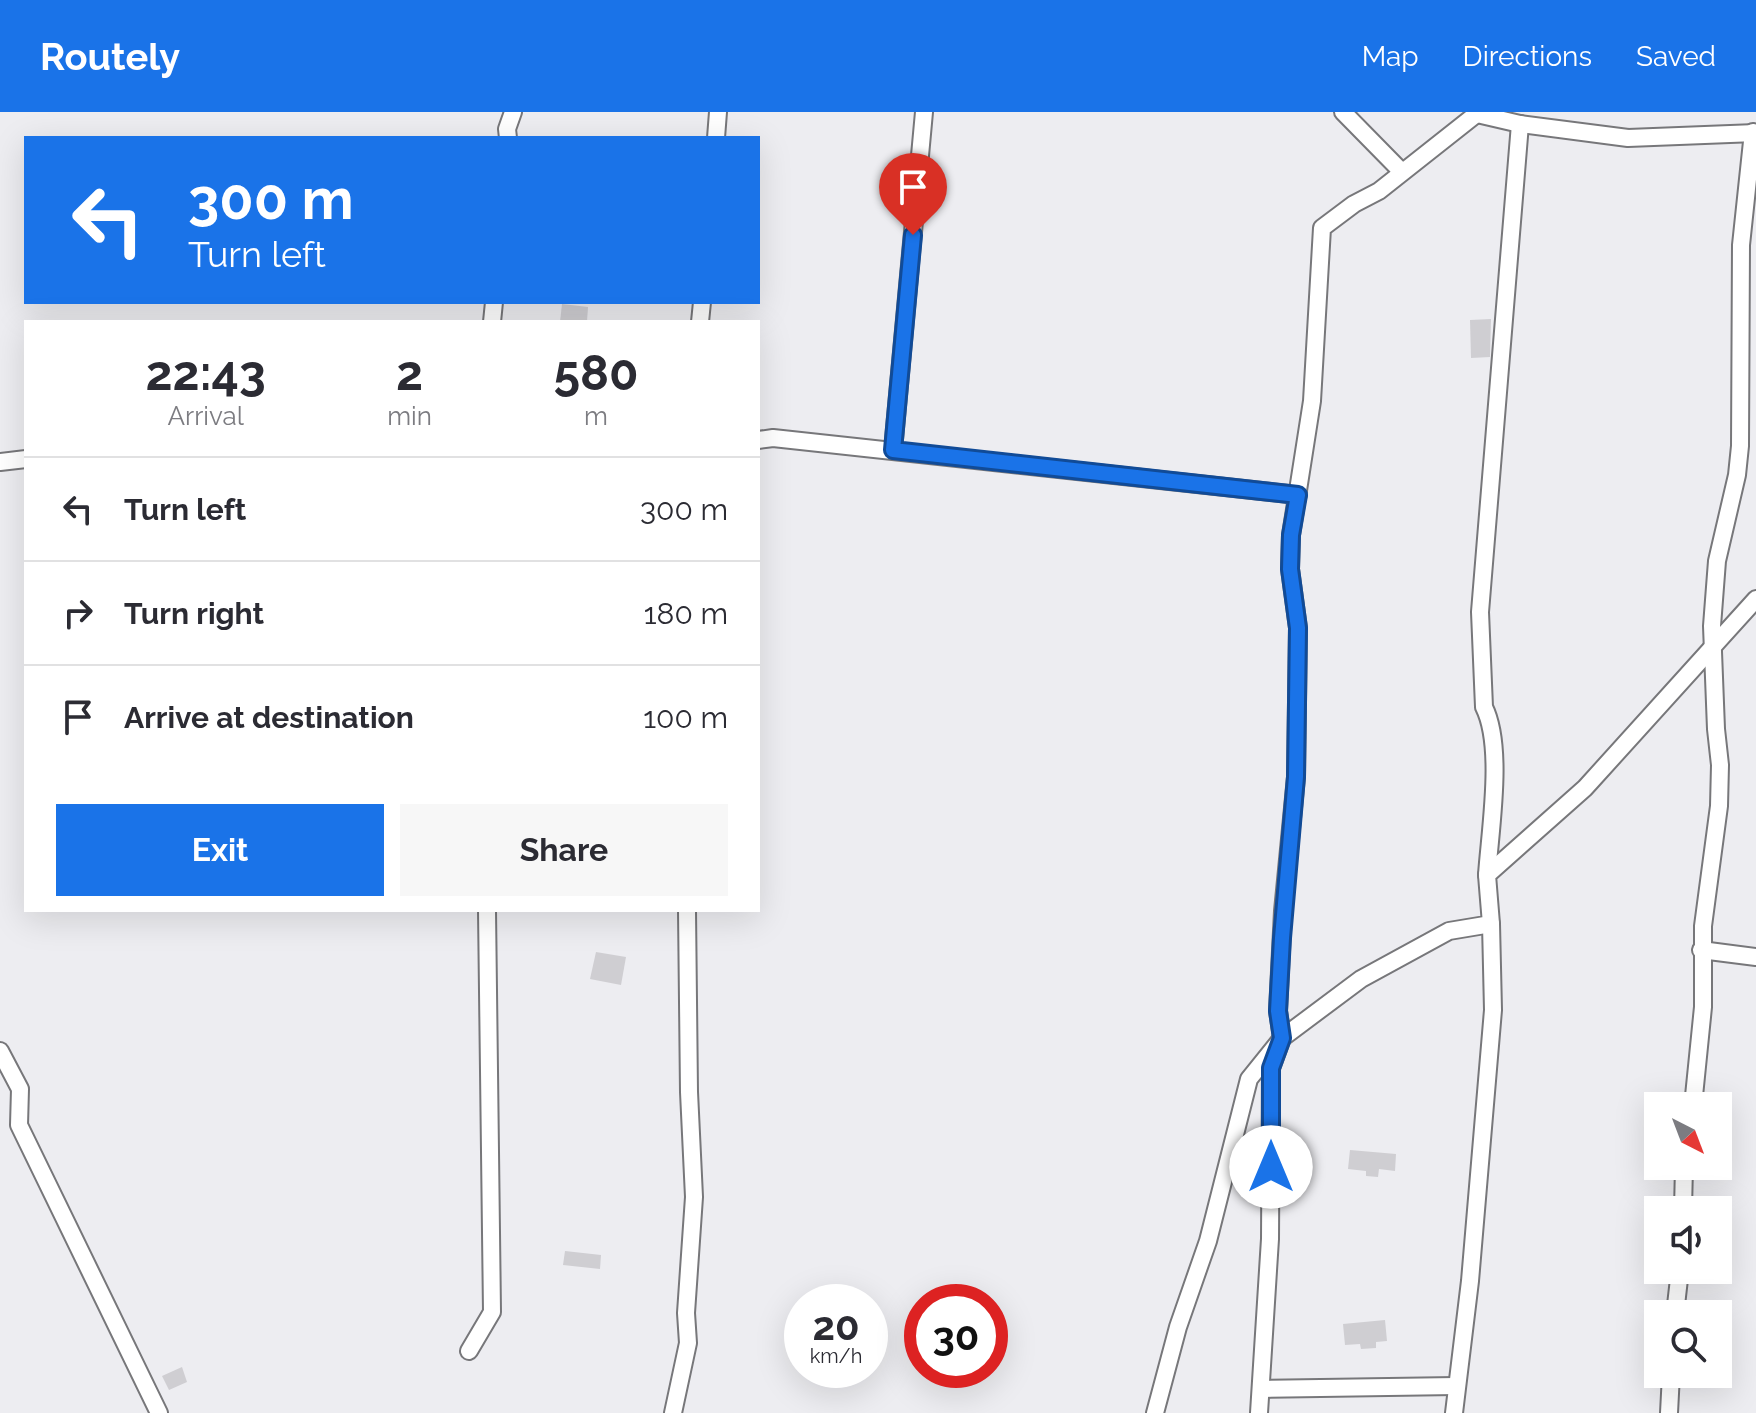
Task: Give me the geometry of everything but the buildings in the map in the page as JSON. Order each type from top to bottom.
[{"type":"street","points":[[508,136],[513,112]]},
{"type":"street","points":[[716,136],[718,112]]},
{"type":"street","points":[[893,450],[924,112]]},
{"type":"street","points":[[1343,112],[1401,171]]},
{"type":"street","points":[[1259,1413],[1270,1239],[1271,1068],[1282,1038],[1278,1011],[1281,951],[1296,777],[1298,628],[1290,569],[1291,535],[1312,401],[1322,228],[1354,204],[1379,191],[1478,113],[1520,124],[1628,138],[1754,132],[1741,245],[1740,446],[1737,475],[1717,561],[1712,646],[1720,765],[1719,806],[1701,950],[1703,1007],[1694,1092]]},
{"type":"street","points":[[1454,1413],[1470,1281],[1493,1010],[1487,875],[1494,755],[1491,720],[1484,707],[1480,612],[1520,124]]},
{"type":"street","points":[[760,440],[773,438],[893,450],[1298,495]]},
{"type":"street","points":[[0,462],[24,459]]},
{"type":"street","points":[[1487,875],[1585,788],[1756,599]]},
{"type":"street","points":[[469,1351],[492,1312],[487,912]]},
{"type":"street","points":[[673,1413],[688,1343],[686,1313],[694,1197],[689,1092],[687,912]]},
{"type":"street","points":[[1155,1413],[1178,1327],[1208,1241],[1249,1079],[1282,1038],[1361,979],[1449,931],[1491,924]]},
{"type":"street","points":[[1701,950],[1756,957]]},
{"type":"street","points":[[0,1051],[20,1089],[19,1125],[159,1413]]},
{"type":"street","points":[[1261,1389],[1456,1386]]},
{"type":"street","points":[[1669,1413],[1670,1388]]},
{"type":"route","points":[[913,235],[893,450],[1298,495],[1291,535],[1290,569],[1298,628],[1296,777],[1283,911],[1278,1011],[1282,1038],[1271,1068],[1271,1167]]}]
